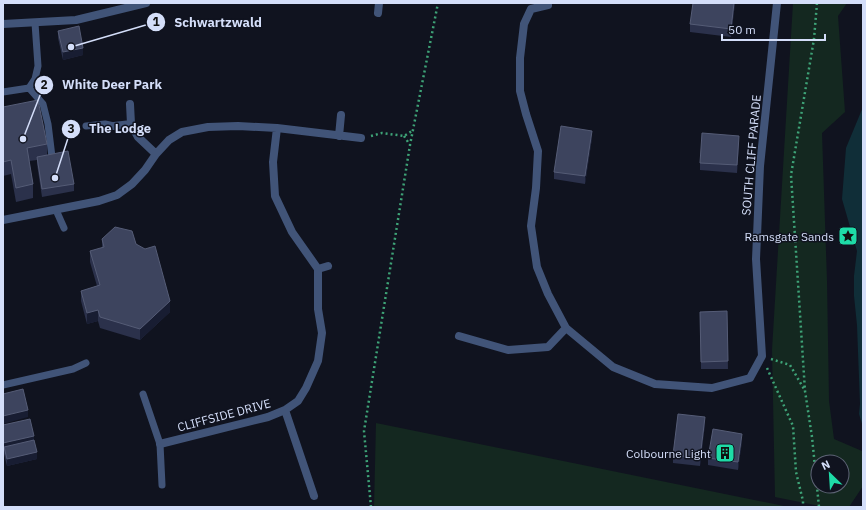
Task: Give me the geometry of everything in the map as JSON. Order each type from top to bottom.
[{"type":"street","points":[[3,24],[76,20],[117,6],[146,3]]},
{"type":"street","points":[[378,13],[380,3]]},
{"type":"street","name":"SOUTH CLIFF PARADE","points":[[762,356],[756,259],[760,166],[777,3]]},
{"type":"street","points":[[548,4],[531,9],[524,24],[520,58],[520,91],[538,150],[536,188],[531,226],[536,267],[566,328],[613,367],[655,384],[712,388],[750,378],[762,356]]},
{"type":"street","points":[[130,104],[131,124],[138,137],[156,154]]},
{"type":"street","points":[[339,136],[341,115]]},
{"type":"street","points":[[114,126],[131,124]]},
{"type":"street","points":[[3,220],[99,201],[117,195],[132,184],[169,140],[182,132],[208,128],[238,126],[277,128],[361,138]]},
{"type":"street","points":[[277,128],[273,162],[275,196],[292,232],[318,269],[328,266]]},
{"type":"street","name":"CLIFFSIDE DRIVE","points":[[160,444],[268,417],[285,410],[298,401],[306,388],[318,361],[322,333],[318,309],[318,269]]},
{"type":"street","points":[[459,336],[508,350],[540,348],[548,347],[566,328]]},
{"type":"street","points":[[285,410],[314,496]]},
{"type":"lane","points":[[3,92],[29,88],[35,79],[38,66],[35,23]]},
{"type":"lane","points":[[29,88],[42,104],[48,124],[52,157]]},
{"type":"lane","points":[[86,126],[105,124],[114,126]]},
{"type":"lane","points":[[56,210],[64,228]]},
{"type":"lane","points":[[3,385],[73,369],[86,363]]},
{"type":"lane","points":[[143,394],[160,444],[162,486]]},
{"type":"path","points":[[371,507],[364,431],[410,145],[438,3]]},
{"type":"path","points":[[817,3],[814,39],[791,175],[805,391],[812,438],[819,507]]},
{"type":"path","points":[[361,138],[382,133],[404,136],[413,130]]},
{"type":"path","points":[[404,136],[410,145]]},
{"type":"path","points":[[762,356],[790,365],[805,391]]},
{"type":"path","points":[[762,356],[793,426],[796,472],[803,507]]},
{"type":"green space","points":[[793,3],[847,3],[838,16],[845,112],[822,133],[829,401],[834,439],[862,451],[863,486],[849,507],[825,507],[775,497],[772,350]]},
{"type":"green space","points":[[376,423],[789,507],[374,507]]},
{"type":"water","points":[[863,107],[863,427],[859,414],[860,404],[857,325],[854,296],[854,276],[857,251],[842,199],[846,148]]},
{"type":"building","points":[[693,3],[734,3],[731,29],[690,24]]},
{"type":"building","points":[[79,26],[83,48],[63,52],[58,31]]},
{"type":"building","points":[[38,100],[47,144],[27,148],[33,184],[16,188],[11,160],[3,162],[3,107]]},
{"type":"building","points":[[561,126],[592,131],[585,176],[554,172]]},
{"type":"building","points":[[702,133],[739,136],[737,165],[700,163]]},
{"type":"building","points":[[68,151],[74,184],[42,189],[37,157]]},
{"type":"building","points":[[115,227],[132,231],[136,244],[145,249],[155,246],[170,301],[140,329],[100,317],[98,310],[87,313],[81,291],[100,285],[90,251],[104,247],[102,239]]},
{"type":"building","points":[[727,311],[728,361],[701,362],[700,312]]},
{"type":"building","points":[[23,389],[28,410],[3,416],[3,394]]},
{"type":"building","points":[[678,414],[705,417],[700,458],[673,455]]},
{"type":"building","points":[[30,419],[34,436],[3,443],[3,425]]},
{"type":"building","name":"Colbourne Light","points":[[713,429],[742,434],[738,462],[708,458]]},
{"type":"building","points":[[34,440],[37,452],[7,459],[4,447]]},
{"type":"place","name":"Schwartzwald","points":[[71,47]]},
{"type":"place","name":"White Deer Park","points":[[23,139]]},
{"type":"place","name":"The Lodge","points":[[55,178]]},
{"type":"place","name":"Ramsgate Sands","points":[[848,236]]},
{"type":"place","name":"Colbourne Light","points":[[725,453]]}]
